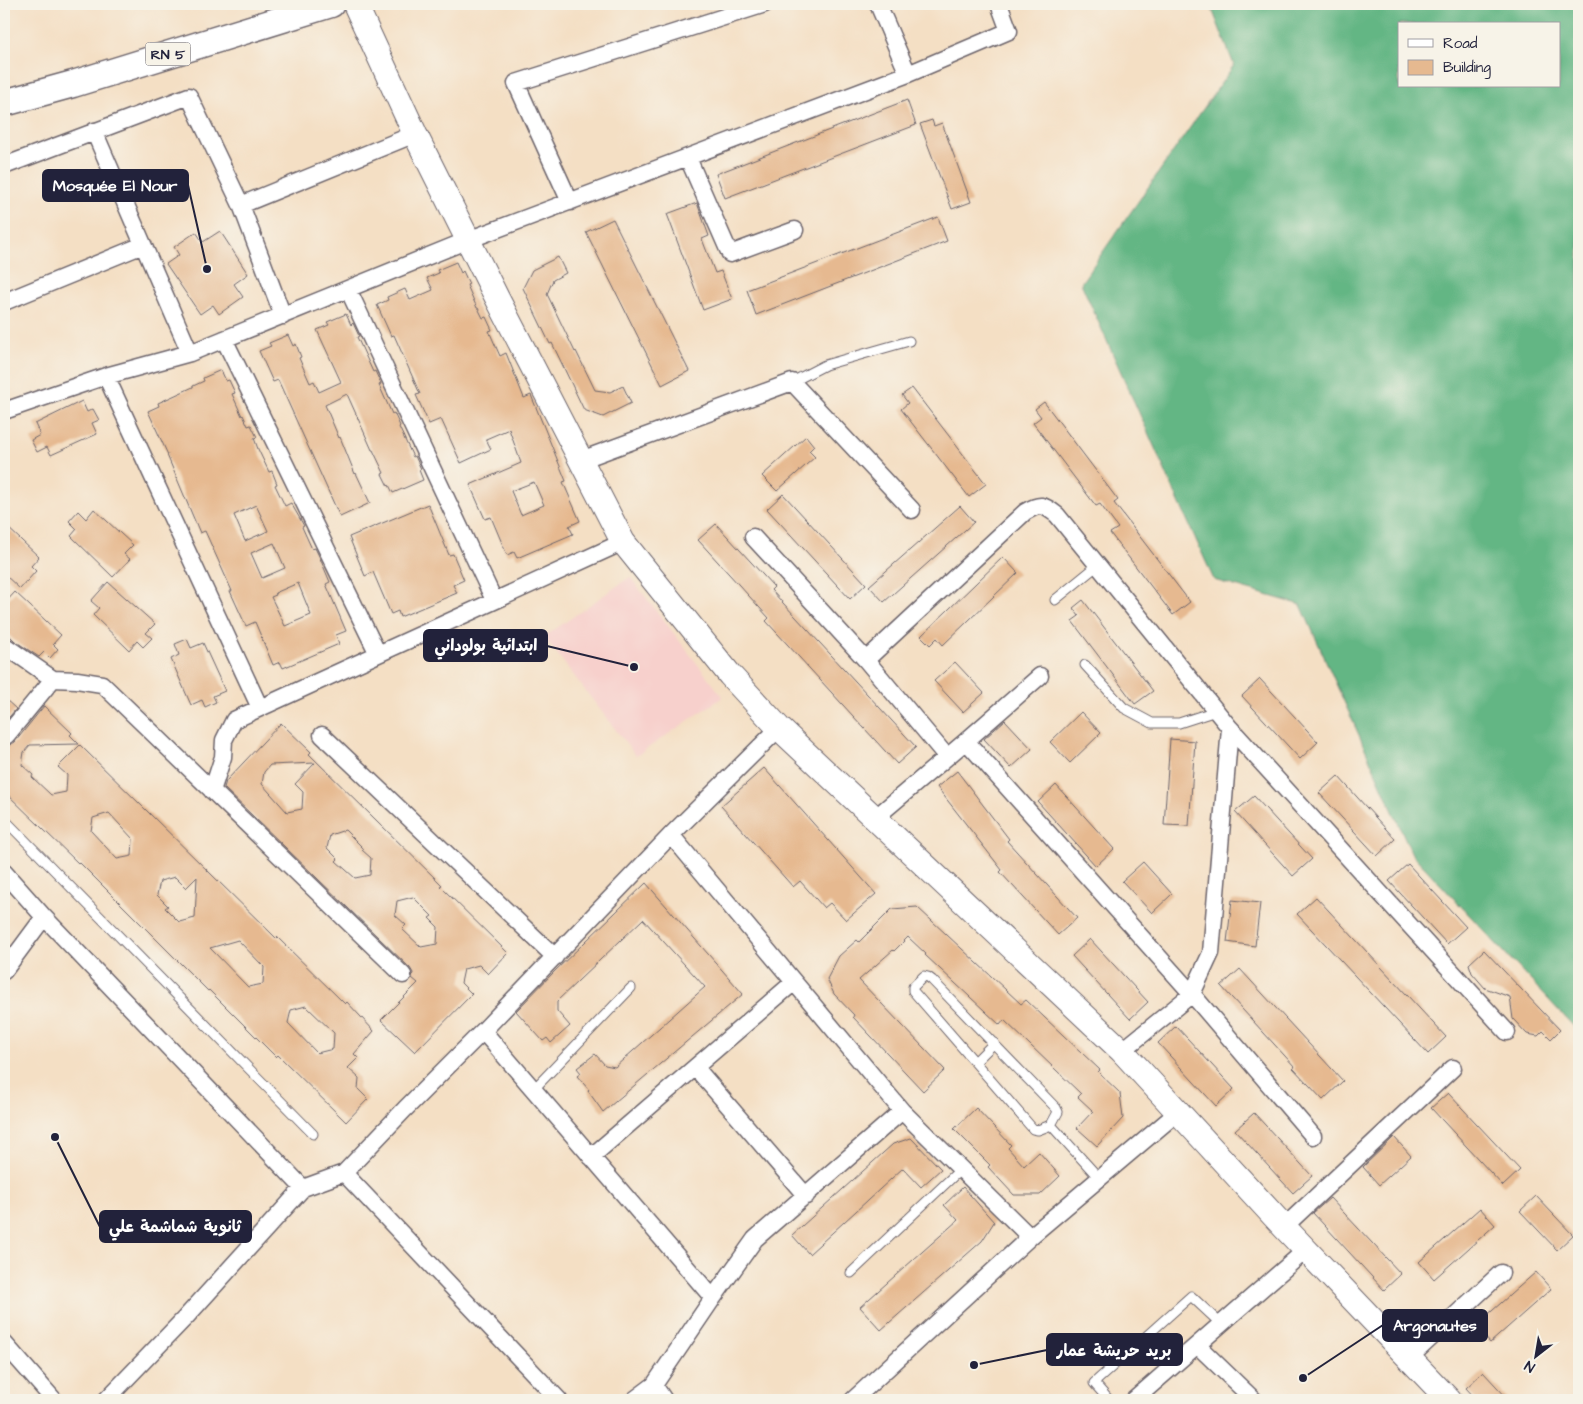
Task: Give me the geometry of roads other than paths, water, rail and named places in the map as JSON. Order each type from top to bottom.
[{"type":"main road","name":"RN 5","points":[[4,103],[73,84],[331,4]]},
{"type":"street","points":[[355,4],[468,240],[623,542],[730,675],[779,728],[1122,1051],[1284,1227],[1449,1400]]},
{"type":"street","points":[[570,202],[516,83],[765,4]]},
{"type":"street","points":[[878,4],[908,74]]},
{"type":"street","points":[[4,411],[106,376],[190,353],[468,240],[908,74],[1009,31],[999,4]]},
{"type":"street","points":[[4,166],[189,96],[241,205],[283,316]]},
{"type":"street","points":[[94,132],[190,353]]},
{"type":"street","points":[[241,205],[416,134]]},
{"type":"street","points":[[688,158],[730,254],[795,230]]},
{"type":"street","points":[[4,302],[143,245]]},
{"type":"street","points":[[348,289],[494,600]]},
{"type":"street","points":[[224,339],[378,654]]},
{"type":"street","points":[[106,376],[260,708]]},
{"type":"street","points":[[581,460],[792,382],[912,510]]},
{"type":"street","points":[[866,660],[1025,512],[1036,505],[1046,506],[1057,515],[1230,728],[1507,1032]]},
{"type":"street","points":[[753,537],[866,660],[947,757]]},
{"type":"street","points":[[212,791],[223,757],[224,740],[234,720],[623,542]]},
{"type":"street","points":[[4,645],[52,679],[102,684],[403,975]]},
{"type":"street","points":[[875,818],[1040,676]]},
{"type":"street","points":[[4,737],[52,679]]},
{"type":"street","points":[[106,1400],[185,1318],[303,1188],[344,1174],[405,1108],[483,1031],[671,835],[779,728]]},
{"type":"street","points":[[1122,1051],[1192,994],[1211,953],[1230,728]]},
{"type":"street","points":[[322,735],[555,956]]},
{"type":"street","points":[[966,741],[1192,994],[1313,1136]]},
{"type":"street","points":[[671,835],[902,1111],[1030,1237]]},
{"type":"street","points":[[4,872],[44,917],[303,1188]]},
{"type":"street","points":[[4,971],[44,917]]},
{"type":"street","points":[[591,1156],[696,1068],[794,982]]},
{"type":"street","points":[[483,1031],[713,1298]]},
{"type":"street","points":[[696,1068],[806,1196]]},
{"type":"street","points":[[1284,1227],[1453,1068]]},
{"type":"street","points":[[634,1400],[654,1385],[756,1239],[902,1111]]},
{"type":"street","points":[[853,1400],[1030,1237],[1178,1112]]},
{"type":"street","points":[[344,1174],[559,1400]]},
{"type":"street","points":[[1134,1400],[1306,1250]]},
{"type":"street","points":[[1409,1358],[1501,1273]]},
{"type":"street","points":[[4,1342],[54,1400]]},
{"type":"street","points":[[1197,1345],[1254,1400]]},
{"type":"street","points":[[654,1385],[664,1400]]},
{"type":"lane","points":[[792,382],[825,365],[909,341]]},
{"type":"lane","points":[[1055,600],[1098,565]]},
{"type":"lane","points":[[1084,665],[1124,708],[1152,723],[1179,722],[1216,711]]},
{"type":"lane","points":[[4,819],[312,1134]]},
{"type":"lane","points":[[924,976],[928,977],[1056,1108],[1058,1112],[1051,1125],[1038,1130],[1033,1129],[975,1062],[913,992],[913,987],[924,976]]},
{"type":"lane","points":[[533,1090],[631,988]]},
{"type":"lane","points":[[975,1062],[994,1043]]},
{"type":"lane","points":[[1051,1125],[1099,1178]]},
{"type":"lane","points":[[851,1273],[962,1169]]},
{"type":"lane","points":[[1109,1400],[1094,1383],[1191,1296],[1221,1324]]},
{"type":"place","name":"Mosquée El Nour","points":[[207,269]]},
{"type":"place","name":"ابتدائية بولوداني","points":[[634,667]]},
{"type":"place","name":"ثانوية شماشمة علي","points":[[55,1137]]},
{"type":"place","name":"بريد حريشة عمار","points":[[974,1365]]},
{"type":"place","name":"Argonautes","points":[[1303,1378]]}]
